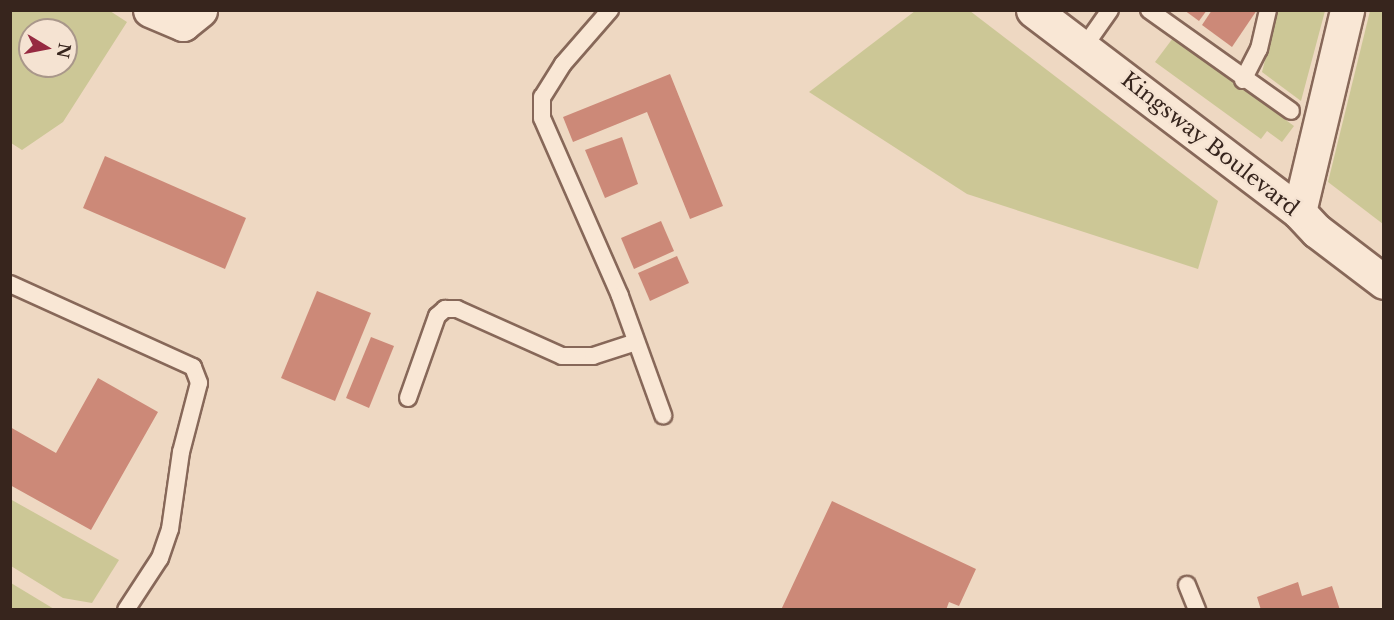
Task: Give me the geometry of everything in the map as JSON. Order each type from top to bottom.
[{"type":"street","points":[[150,10],[192,17]]},
{"type":"street","name":"Kingsway Boulevard","points":[[1033,10],[1299,212],[1317,231],[1383,282]]},
{"type":"street","points":[[1299,212],[1347,10]]},
{"type":"lane","points":[[609,10],[542,97],[542,118],[636,342],[663,415]]},
{"type":"lane","points":[[1084,47],[1110,10]]},
{"type":"lane","points":[[1149,10],[1244,80],[1291,111]]},
{"type":"lane","points":[[1244,80],[1259,49],[1268,10]]},
{"type":"lane","points":[[10,284],[193,367],[199,383],[181,452],[170,529],[160,558],[126,609]]},
{"type":"lane","points":[[408,398],[436,316],[446,309],[457,309],[562,356],[593,356],[636,342]]},
{"type":"lane","points":[[1187,585],[1197,609]]},
{"type":"shaded area","points":[[11,10],[110,11],[127,22],[63,122],[22,150],[11,143]]},
{"type":"shaded area","points":[[1278,10],[1325,11],[1301,101],[1262,72]]},
{"type":"shaded area","points":[[915,11],[970,11],[1218,201],[1198,269],[967,194],[809,92]]},
{"type":"shaded area","points":[[1370,11],[1383,11],[1383,224],[1328,182]]},
{"type":"shaded area","points":[[1173,38],[1294,126],[1282,142],[1267,131],[1261,139],[1155,62]]},
{"type":"shaded area","points":[[10,499],[119,560],[92,603],[63,598],[11,566]]},
{"type":"shaded area","points":[[11,583],[54,609],[11,609]]},
{"type":"building","points":[[1184,10],[1207,10],[1199,21]]},
{"type":"building","points":[[1212,10],[1257,10],[1232,47],[1202,25]]},
{"type":"building","points":[[670,74],[723,206],[690,219],[647,112],[573,142],[563,117]]},
{"type":"building","points":[[622,137],[638,184],[605,198],[585,150]]},
{"type":"building","points":[[105,156],[246,218],[225,269],[83,208]]},
{"type":"building","points":[[661,221],[674,251],[634,269],[621,238]]},
{"type":"building","points":[[677,256],[689,283],[650,301],[638,273]]},
{"type":"building","points":[[317,291],[371,313],[335,401],[281,378]]},
{"type":"building","points":[[371,337],[394,346],[369,408],[346,398]]},
{"type":"building","points":[[98,378],[158,412],[91,530],[10,485],[10,427],[56,453]]},
{"type":"building","points":[[832,501],[976,569],[959,606],[949,602],[946,610],[781,610]]},
{"type":"building","points":[[1298,582],[1302,596],[1332,586],[1340,610],[1261,610],[1257,597]]}]
